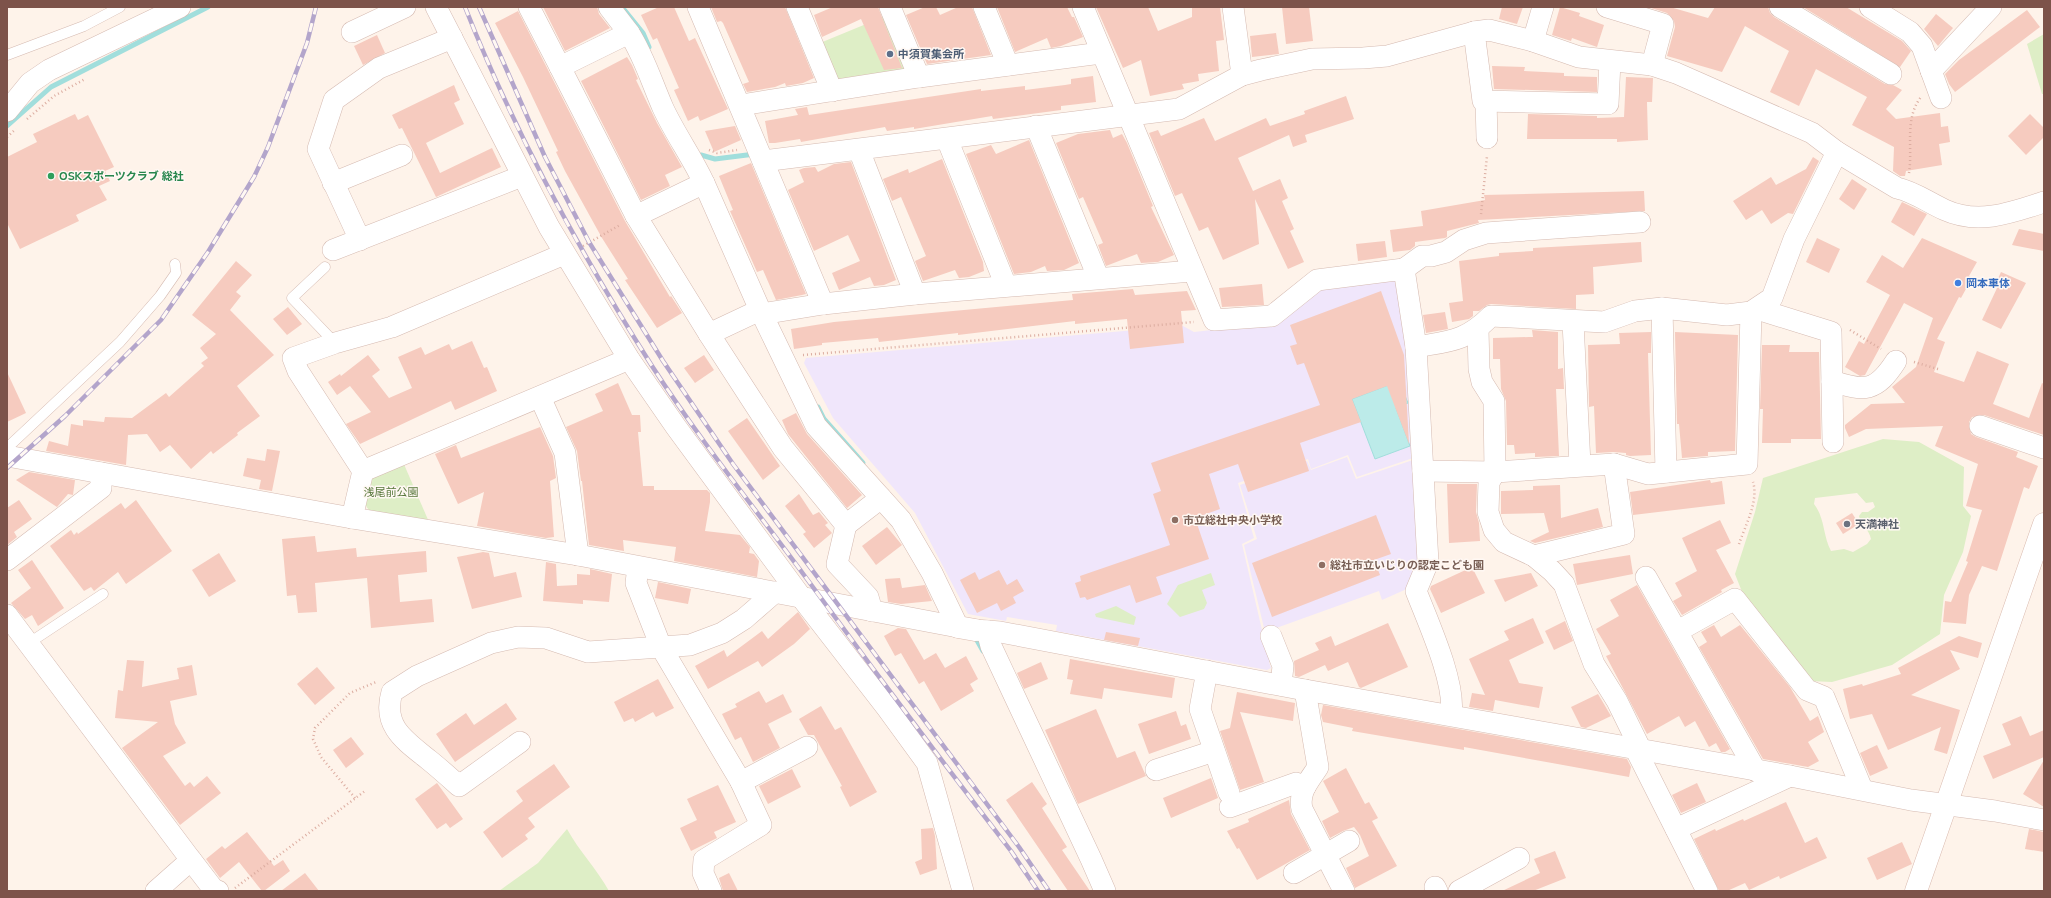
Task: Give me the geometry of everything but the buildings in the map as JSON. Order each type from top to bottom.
[{"type":"street","points":[[16,120],[30,83],[49,70],[180,7]]},
{"type":"street","points":[[352,32],[404,7]]},
{"type":"street","points":[[436,7],[522,176],[564,254],[629,359],[676,427],[801,596],[888,708],[927,763],[963,891]]},
{"type":"street","points":[[529,7],[636,216],[709,334],[783,448],[846,525]]},
{"type":"street","points":[[609,7],[636,44],[664,109],[686,133],[694,161],[766,312],[816,426],[901,520],[932,573],[971,629],[991,646],[1092,859],[1105,891]]},
{"type":"street","points":[[698,7],[741,105],[823,304]]},
{"type":"street","points":[[797,7],[832,91]]},
{"type":"street","points":[[890,7],[919,77]]},
{"type":"street","points":[[984,7],[1008,65]]},
{"type":"street","points":[[1083,7],[1192,271],[1214,320],[1272,316],[1317,280],[1404,270],[1422,256],[1431,256],[1446,252],[1464,240],[1486,233],[1640,222]]},
{"type":"street","points":[[1233,7],[1242,76]]},
{"type":"street","points":[[1533,41],[1543,7]]},
{"type":"street","points":[[1607,7],[1663,24],[1652,65]]},
{"type":"street","points":[[1780,7],[1891,74]]},
{"type":"street","points":[[1870,7],[1892,13],[1922,46],[1935,83]]},
{"type":"street","points":[[1935,83],[1991,7]]},
{"type":"street","points":[[760,154],[859,150],[1036,126],[1126,109],[1179,109],[1242,76],[1312,59],[1387,56],[1474,32],[1489,30],[1533,41],[1555,50],[1580,56],[1610,61],[1652,65],[1676,73],[1812,133],[1837,152],[1897,188],[1906,190],[1945,210],[1969,218],[2007,215],[2044,202]]},
{"type":"street","points":[[1474,32],[1483,101],[1608,104],[1610,61]]},
{"type":"street","points":[[560,66],[629,33]]},
{"type":"street","points":[[360,240],[318,149],[334,100],[379,68],[452,38]]},
{"type":"street","points":[[741,105],[919,77],[1102,53]]},
{"type":"street","points":[[1486,101],[1486,138]]},
{"type":"street","points":[[1036,126],[1098,277]]},
{"type":"street","points":[[947,139],[1006,286]]},
{"type":"street","points":[[859,150],[915,294]]},
{"type":"street","points":[[1754,311],[1772,298],[1794,239],[1837,152]]},
{"type":"street","points":[[333,183],[402,155]]},
{"type":"street","points":[[329,259],[360,240],[522,176]]},
{"type":"street","points":[[636,216],[704,183]]},
{"type":"street","points":[[352,518],[362,471],[298,371],[293,358],[335,343],[392,327],[564,254]]},
{"type":"street","points":[[1404,270],[1416,347],[1428,562],[1416,591],[1442,658],[1453,706],[1452,714]]},
{"type":"street","points":[[709,334],[766,312],[823,304],[1098,277],[1192,271]]},
{"type":"street","points":[[1662,308],[1666,472]]},
{"type":"street","points":[[1416,347],[1462,338],[1478,330],[1491,316],[1573,322],[1604,322],[1635,311],[1662,308],[1727,315],[1754,311],[1831,332],[1833,442]]},
{"type":"street","points":[[1423,471],[1495,472],[1580,465],[1614,464],[1648,474],[1747,464],[1754,311]]},
{"type":"street","points":[[1573,322],[1580,465]]},
{"type":"street","points":[[1478,330],[1479,370],[1482,382],[1494,402],[1495,472],[1489,482],[1488,512],[1494,530],[1504,542],[1534,556],[1552,570],[1564,584],[1594,664],[1617,701],[1638,749],[1707,891]]},
{"type":"street","points":[[362,471],[629,359]]},
{"type":"street","points":[[1832,381],[1862,389],[1874,385],[1885,378],[1896,361]]},
{"type":"street","points":[[540,397],[565,453],[578,555]]},
{"type":"street","points":[[1980,426],[2044,448]]},
{"type":"street","points":[[7,456],[352,518],[578,555],[801,596],[872,612],[1207,671],[1305,690],[1452,714],[1756,771],[1862,789],[1911,800],[1946,804],[2044,820]]},
{"type":"street","points":[[1534,556],[1624,534],[1614,464]]},
{"type":"street","points":[[7,560],[101,488],[101,474]]},
{"type":"street","points":[[872,612],[868,597],[837,564],[846,525],[881,498]]},
{"type":"street","points":[[1916,891],[2044,524]]},
{"type":"street","points":[[638,567],[636,583],[662,647],[741,782],[761,824],[704,860],[703,873],[711,891]]},
{"type":"street","points":[[1646,577],[1678,631],[1756,771]]},
{"type":"street","points":[[520,742],[459,786],[404,740],[391,721],[388,706],[392,692],[417,676],[491,643],[518,636],[546,638],[588,652],[690,645],[722,633],[744,619],[775,592]]},
{"type":"street","points":[[1678,631],[1735,599],[1807,690],[1824,697],[1862,789]]},
{"type":"street","points":[[7,615],[191,860],[214,890],[218,891]]},
{"type":"street","points":[[1271,636],[1283,666],[1281,685]]},
{"type":"street","points":[[1207,671],[1200,709],[1229,800],[1296,783],[1305,787]]},
{"type":"street","points":[[1305,690],[1318,767],[1305,787],[1300,799],[1302,809],[1344,891]]},
{"type":"street","points":[[741,782],[807,747]]},
{"type":"street","points":[[1156,770],[1214,751]]},
{"type":"street","points":[[1676,829],[1790,776]]},
{"type":"street","points":[[1294,873],[1350,841]]},
{"type":"street","points":[[1460,891],[1519,858]]},
{"type":"street","points":[[156,891],[191,860]]},
{"type":"lane","points":[[7,55],[84,26],[120,7]]},
{"type":"lane","points":[[329,259],[292,298],[335,343]]},
{"type":"lane","points":[[7,448],[120,342],[160,296],[176,273],[175,264]]},
{"type":"lane","points":[[29,643],[102,594]]},
{"type":"path","points":[[7,137],[16,120],[54,96],[85,79]]},
{"type":"path","points":[[1906,190],[1911,160],[1909,136],[1914,106],[1935,83]]},
{"type":"path","points":[[686,133],[711,151],[760,154]]},
{"type":"path","points":[[1486,138],[1483,140],[1487,150],[1480,212],[1486,233]]},
{"type":"path","points":[[564,254],[636,216]]},
{"type":"path","points":[[800,355],[1214,320]]},
{"type":"path","points":[[1739,544],[1751,511],[1755,488],[1747,464]]},
{"type":"path","points":[[355,798],[321,757],[313,739],[315,728],[350,694],[382,680]]},
{"type":"path","points":[[232,891],[364,791]]},
{"type":"shaded area","points":[[1390,276],[1399,281],[1411,347],[1416,457],[1357,477],[1348,455],[1311,469],[1308,459],[1238,483],[1254,538],[1242,544],[1262,630],[1275,660],[1269,662],[1271,668],[1267,670],[1056,631],[1057,625],[1007,617],[1006,621],[968,614],[915,513],[833,418],[804,363],[806,358],[1183,326],[1194,332],[1275,323],[1317,285]]},
{"type":"shaded area","points":[[1347,457],[1356,479],[1416,459],[1422,558],[1409,588],[1382,600],[1379,591],[1265,632],[1244,545],[1257,539],[1240,485],[1307,461],[1311,470]]},
{"type":"green space","points":[[888,15],[914,73],[837,85],[820,43]]},
{"type":"green space","points":[[2044,34],[2044,94],[2042,94],[2027,44]]},
{"type":"green space","points":[[1883,439],[1919,442],[1964,467],[1963,506],[1971,516],[1963,552],[1944,595],[1940,634],[1892,665],[1832,682],[1810,681],[1746,602],[1735,574],[1755,512],[1763,478]],"holes":[[[1857,493],[1866,503],[1873,502],[1875,507],[1868,512],[1862,512],[1859,516],[1861,522],[1869,532],[1871,539],[1867,544],[1853,552],[1844,549],[1831,551],[1818,509],[1814,504],[1815,498]]]},
{"type":"green space","name":"浅尾前公園","points":[[403,462],[429,522],[371,512],[365,504],[364,495],[370,476]]},
{"type":"green space","points":[[1211,573],[1215,585],[1202,590],[1207,603],[1204,609],[1180,617],[1167,604],[1178,585]]},
{"type":"green space","points":[[1116,606],[1136,617],[1134,625],[1096,617],[1095,614]]},
{"type":"green space","points":[[567,829],[609,891],[499,891],[538,863]]},
{"type":"water","points":[[1399,381],[1408,403],[1396,408],[1410,446],[1375,459],[1352,399]]},
{"type":"waterway","points":[[7,126],[51,87],[208,7]]},
{"type":"waterway","points":[[622,7],[643,33],[649,47]]},
{"type":"waterway","points":[[701,155],[715,159],[755,154]]},
{"type":"waterway","points":[[818,407],[824,419],[863,463]]},
{"type":"waterway","points":[[974,635],[983,651]]},
{"type":"railway","points":[[7,468],[65,416],[161,320],[208,252],[254,177],[268,147],[307,43],[316,7]]},
{"type":"railway","points":[[465,7],[505,100],[550,191],[599,279],[652,366],[707,446],[1011,851],[1038,891]]},
{"type":"railway","points":[[479,7],[545,157],[589,242],[663,361],[733,464],[1019,847],[1049,891]]},
{"type":"place","name":"中須賀集会所","points":[[890,54]]},
{"type":"place","name":"OSKスポーツクラブ 総社","points":[[51,176]]},
{"type":"place","name":"岡本車体","points":[[1958,283]]},
{"type":"place","name":"市立総社中央小学校","points":[[1175,520]]},
{"type":"place","name":"天満神社","points":[[1847,524]]},
{"type":"place","name":"総社市立いじりの認定こども園","points":[[1322,565]]}]
